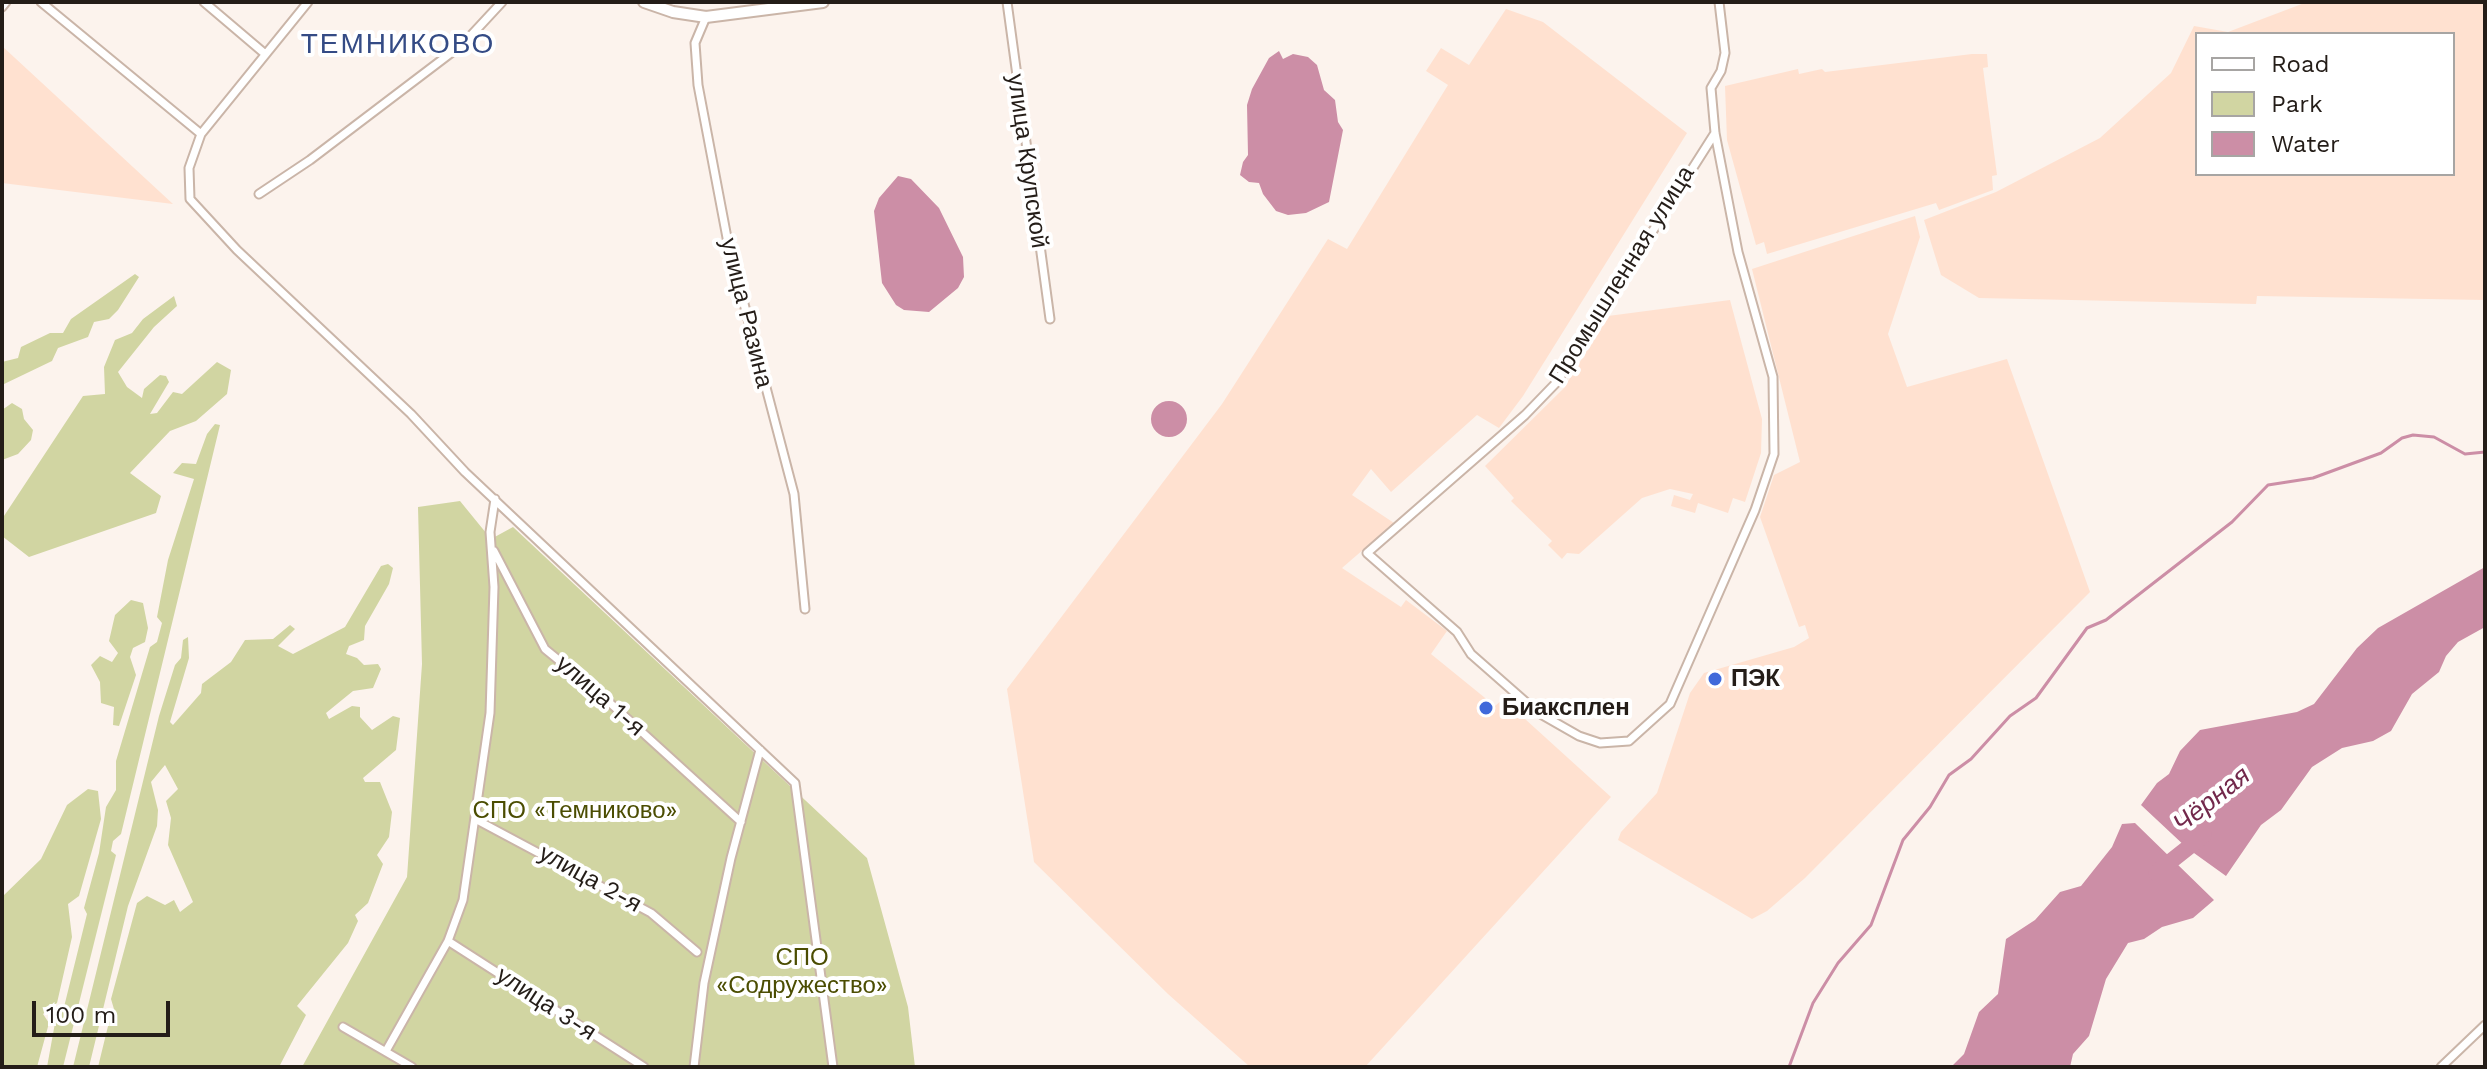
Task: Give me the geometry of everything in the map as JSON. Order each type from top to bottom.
[{"type":"street","points":[[2,7],[6,2]]},
{"type":"street","points":[[41,2],[201,134]]},
{"type":"street","points":[[204,2],[264,53]]},
{"type":"street","points":[[308,2],[201,134],[189,168],[188,191],[193,205],[495,499],[795,783],[833,1067]]},
{"type":"street","points":[[259,194],[310,160],[464,43],[502,2]]},
{"type":"street","points":[[644,2],[673,12],[706,17],[823,2]]},
{"type":"street","name":"улица Крупской","points":[[1007,2],[1050,319]]},
{"type":"street","name":"Промышленная улица","points":[[1715,133],[1556,383],[1525,415],[1367,553],[1457,632],[1471,654],[1537,712],[1579,736],[1600,743],[1629,741],[1670,704],[1755,510],[1774,454],[1773,377],[1738,252],[1715,133],[1711,88],[1721,71],[1725,53],[1719,2]]},
{"type":"street","name":"улица Разина","points":[[706,17],[695,43],[698,85],[728,243],[796,505],[805,609]]},
{"type":"street","points":[[386,1051],[448,941],[463,900],[492,690],[491,545],[495,499]]},
{"type":"street","name":"улица 1-я","points":[[491,545],[545,649],[599,693],[741,822]]},
{"type":"street","points":[[694,1067],[704,983],[760,750]]},
{"type":"street","name":"улица 2-я","points":[[475,819],[651,913],[697,952]]},
{"type":"street","name":"улица 3-я","points":[[448,941],[644,1067]]},
{"type":"street","points":[[2441,1067],[2485,1025]]},
{"type":"street","points":[[343,1027],[412,1067]]},
{"type":"shaded area","points":[[2307,2],[2485,2],[2485,300],[2257,296],[2256,304],[1979,298],[1941,275],[1924,220],[1996,192],[2100,138],[2171,73],[2194,26],[2228,32]]},
{"type":"shaded area","points":[[1506,9],[1543,22],[1687,133],[1523,396],[1499,428],[1477,415],[1391,492],[1371,469],[1352,495],[1394,523],[1342,568],[1401,607],[1406,600],[1447,631],[1431,654],[1495,706],[1503,699],[1611,797],[1365,1067],[1250,1067],[1168,994],[1034,862],[1007,689],[1222,404],[1328,239],[1347,249],[1448,85],[1426,71],[1441,48],[1469,65]]},
{"type":"shaded area","points":[[2,46],[173,204],[2,183]]},
{"type":"shaded area","points":[[1987,54],[1988,67],[1983,68],[1997,175],[1992,176],[1993,190],[1939,210],[1936,203],[1767,254],[1764,242],[1756,245],[1727,140],[1725,86],[1798,69],[1799,74],[1822,69],[1825,72]]},
{"type":"shaded area","points":[[1915,216],[1920,237],[1888,334],[1907,387],[2007,359],[2090,592],[1805,878],[1767,911],[1752,919],[1618,840],[1621,832],[1657,793],[1690,693],[1704,673],[1794,647],[1809,638],[1805,625],[1799,627],[1760,517],[1774,475],[1800,462],[1752,269]]},
{"type":"shaded area","points":[[1730,300],[1762,419],[1761,453],[1745,502],[1733,498],[1728,513],[1698,503],[1695,513],[1671,506],[1674,495],[1690,500],[1693,494],[1670,489],[1642,498],[1579,554],[1567,553],[1562,559],[1548,545],[1552,541],[1511,501],[1514,498],[1485,466],[1564,388],[1608,316]]},
{"type":"green space","points":[[135,274],[139,277],[118,310],[109,319],[94,322],[88,337],[58,348],[52,361],[2,385],[2,362],[18,358],[21,347],[50,333],[63,333],[71,319]]},
{"type":"green space","points":[[174,296],[177,306],[154,327],[118,372],[127,387],[142,398],[144,389],[160,375],[166,376],[169,382],[150,414],[157,413],[173,392],[182,394],[217,362],[231,370],[227,394],[196,421],[170,431],[130,473],[161,496],[156,513],[29,557],[2,536],[2,519],[83,396],[105,394],[104,367],[115,340],[132,333],[143,319]]},
{"type":"green space","points":[[12,403],[22,409],[24,419],[33,430],[31,440],[18,454],[2,460],[2,410]]},
{"type":"green space","points":[[215,424],[220,425],[121,834],[113,841],[111,851],[116,855],[63,1067],[47,1067],[55,1023],[64,1007],[87,914],[84,908],[99,853],[106,807],[116,790],[116,761],[150,647],[157,642],[162,623],[157,617],[168,560],[194,479],[173,473],[182,463],[196,464],[207,434]]},
{"type":"green space","name":"СПО «Темниково»","points":[[460,501],[491,539],[513,527],[867,858],[908,1007],[915,1067],[302,1067],[407,877],[422,664],[418,507]]},
{"type":"green space","points":[[388,564],[393,568],[389,584],[365,626],[364,640],[349,646],[346,654],[364,665],[378,664],[381,669],[373,688],[353,691],[326,713],[329,719],[352,706],[360,707],[360,717],[372,730],[393,716],[400,718],[396,750],[363,778],[365,782],[380,782],[392,812],[389,837],[377,855],[383,864],[368,903],[355,915],[358,921],[348,943],[297,1006],[306,1015],[279,1067],[98,1067],[109,1022],[116,1016],[111,999],[137,903],[147,896],[165,905],[174,900],[180,912],[193,902],[168,845],[171,818],[166,801],[178,789],[165,765],[151,782],[158,810],[157,826],[128,906],[89,1067],[73,1067],[159,716],[175,665],[181,658],[183,640],[188,637],[189,658],[170,722],[173,725],[201,693],[202,684],[231,662],[245,640],[273,639],[290,625],[295,629],[278,646],[293,654],[345,627],[381,566]]},
{"type":"green space","points":[[131,600],[143,603],[148,628],[145,642],[133,648],[130,657],[136,675],[119,726],[113,725],[114,707],[101,703],[100,682],[91,665],[100,656],[112,662],[118,653],[109,641],[115,615]]},
{"type":"green space","points":[[88,789],[98,791],[101,819],[79,896],[68,904],[72,937],[57,1003],[43,1014],[49,1023],[37,1067],[2,1067],[2,897],[41,859],[67,805]]},
{"type":"water","points":[[1279,51],[1283,59],[1293,54],[1308,57],[1317,65],[1324,90],[1335,100],[1338,122],[1343,130],[1329,202],[1306,213],[1288,215],[1276,211],[1259,183],[1249,182],[1240,175],[1248,155],[1247,105],[1252,89],[1269,58]]},
{"type":"water","points":[[898,176],[911,179],[939,208],[963,257],[964,277],[958,288],[929,312],[904,310],[896,305],[882,283],[874,211],[879,198]]},
{"type":"water","points":[[1169,401],[1182,406],[1187,419],[1182,432],[1169,437],[1156,432],[1151,419],[1156,406]]},
{"type":"water","points":[[2485,567],[2485,627],[2458,642],[2446,656],[2439,672],[2412,694],[2391,731],[2373,741],[2342,748],[2312,767],[2281,810],[2261,825],[2226,876],[2187,848],[2141,805],[2157,783],[2169,774],[2180,751],[2200,730],[2297,712],[2314,704],[2357,648],[2378,628]]},
{"type":"water","points":[[2135,823],[2214,900],[2193,918],[2162,927],[2144,939],[2128,943],[2106,979],[2089,1036],[2073,1054],[2070,1067],[1951,1067],[1964,1054],[1979,1012],[1998,994],[2006,939],[2035,920],[2060,892],[2081,886],[2112,847],[2122,824]]},
{"type":"waterway","points":[[1789,1067],[1813,1003],[1838,963],[1871,925],[1903,840],[1930,807],[1949,775],[1971,759],[2010,716],[2036,698],[2087,628],[2106,620],[2232,522],[2268,485],[2313,478],[2381,453],[2402,438],[2413,435],[2434,437],[2465,454],[2485,452]]},
{"type":"waterway","name":"Чёрная","points":[[2156,873],[2204,835]]},
{"type":"place","name":"ПЭК","points":[[1715,679]]},
{"type":"place","name":"Биаксплен","points":[[1486,708]]},
{"type":"district","name":"ТЕМНИКОВО","points":[[398,45]]},
{"type":"park label","name":"СПО «Содружество»","points":[[802,972]]}]
